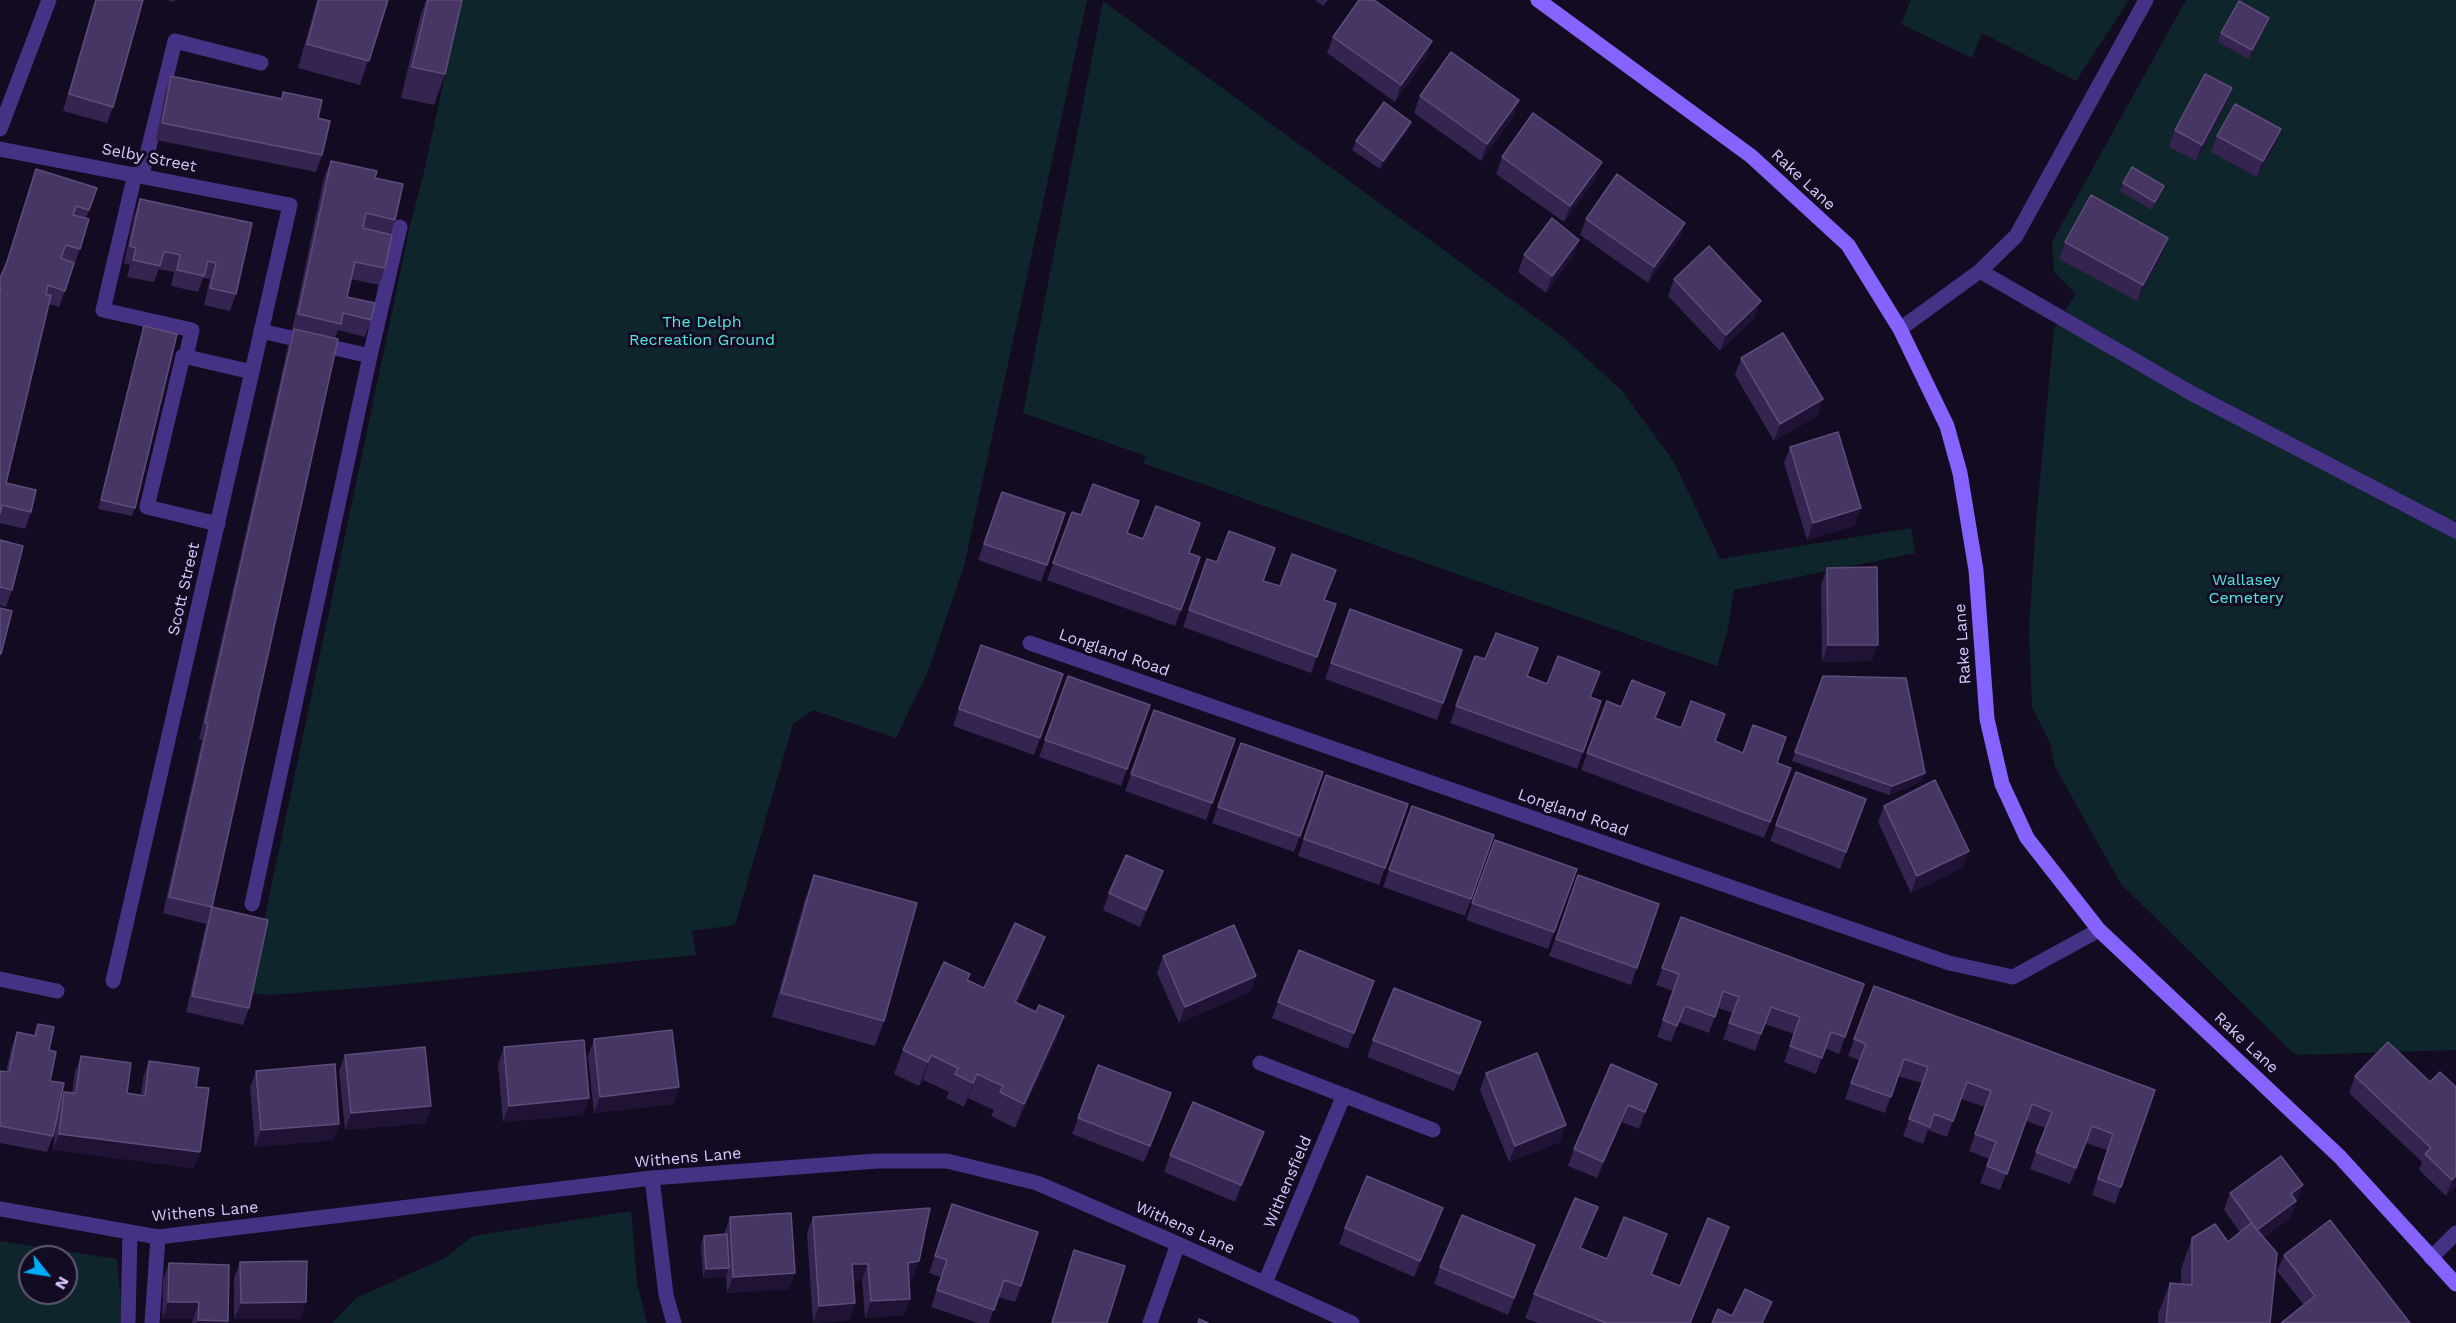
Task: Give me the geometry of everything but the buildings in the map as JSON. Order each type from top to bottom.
[{"type":"main road","name":"Rake Lane","points":[[1538,0],[1751,156],[1848,245],[1900,329],[1947,426],[1960,473],[1976,570],[1987,718],[2002,784],[2027,838],[2099,930],[2340,1158],[2456,1284]]},
{"type":"street","points":[[2,120],[49,0]]},
{"type":"street","points":[[1900,329],[1980,271],[2016,236],[2146,0]]},
{"type":"street","points":[[218,524],[147,507],[183,356],[186,356],[192,330],[103,310],[175,41],[261,63]]},
{"type":"street","name":"Selby Street","points":[[0,149],[290,205]]},
{"type":"street","name":"Scott Street","points":[[113,981],[290,205]]},
{"type":"street","points":[[252,904],[400,227]]},
{"type":"street","points":[[1980,271],[2191,393],[2456,531]]},
{"type":"street","points":[[261,332],[370,356]]},
{"type":"street","points":[[186,356],[252,372]]},
{"type":"street","name":"Longland Road","points":[[1030,643],[1949,963],[2013,976],[2099,930]]},
{"type":"street","points":[[0,979],[57,991]]},
{"type":"street","points":[[1260,1063],[1433,1130]]},
{"type":"street","name":"Withensfield","points":[[1265,1283],[1344,1095]]},
{"type":"street","name":"Withens Lane","points":[[0,1209],[158,1237],[652,1178],[877,1161],[947,1161],[1036,1183],[1353,1323]]},
{"type":"street","points":[[652,1178],[666,1295],[674,1323]]},
{"type":"street","points":[[128,1323],[129,1233]]},
{"type":"street","points":[[2431,1258],[2456,1233]]},
{"type":"street","points":[[152,1323],[158,1237]]},
{"type":"street","points":[[1150,1323],[1178,1244]]},
{"type":"green space","name":"The Delph Recreation Ground","points":[[461,0],[1087,0],[964,566],[928,671],[896,738],[813,710],[793,724],[735,925],[692,931],[696,955],[385,986],[270,995],[249,993],[410,226],[425,168]]},
{"type":"green space","points":[[1911,0],[2129,0],[2076,81],[1982,33],[1972,58],[1901,24]]},
{"type":"green space","name":"Wallasey Cemetery","points":[[2186,0],[2456,0],[2456,1050],[2298,1055],[2291,1051],[2121,884],[2055,767],[2050,743],[2032,707],[2029,629],[2036,522],[2054,329],[2076,294],[2054,272],[2052,242]]},
{"type":"green space","points":[[1103,1],[1564,338],[1622,391],[1674,462],[1720,559],[1911,528],[1915,553],[1734,590],[1727,633],[1717,666],[1143,463],[1146,456],[1023,413]]},
{"type":"green space","points":[[631,1211],[637,1283],[647,1323],[332,1323],[356,1298],[445,1258],[473,1236]]},
{"type":"green space","points":[[0,1241],[26,1245],[18,1245],[18,1305],[78,1305],[78,1253],[117,1259],[121,1302],[120,1323],[0,1323]]}]
